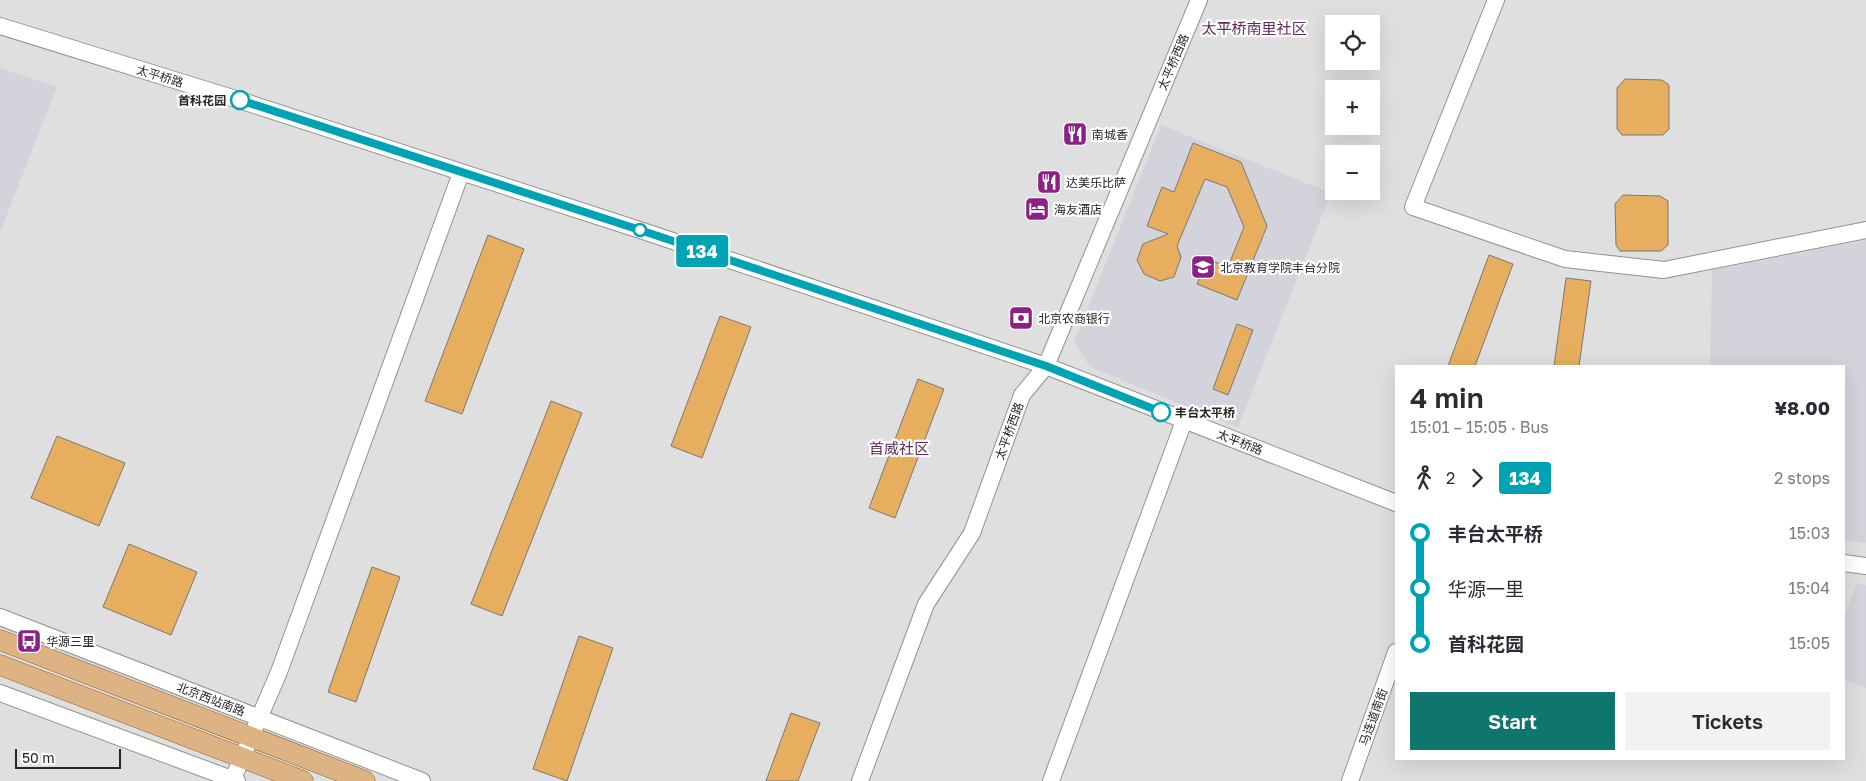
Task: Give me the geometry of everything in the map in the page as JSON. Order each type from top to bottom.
[{"type":"main road","name":"北京西站南路","points":[[0,640],[365,781]]},
{"type":"main road","points":[[0,665],[304,781]]},
{"type":"street","name":"太平桥西路","points":[[860,781],[926,604],[972,533],[1022,395],[1046,366],[1199,0]]},
{"type":"street","points":[[1496,0],[1413,207],[1565,259],[1664,270],[1866,230]]},
{"type":"street","name":"太平桥路","points":[[0,26],[239,100],[643,231],[1046,366],[1395,502]]},
{"type":"street","points":[[0,693],[234,780],[279,672],[460,173]]},
{"type":"street","points":[[1051,781],[1184,420]]},
{"type":"street","points":[[1845,563],[1866,566]]},
{"type":"street","name":"北京西站南路","points":[[0,617],[422,781]]},
{"type":"street","name":"马连道南街","points":[[1350,781],[1395,655]]},
{"type":"shaded area","points":[[0,68],[57,87],[0,232]]},
{"type":"shaded area","name":"北京教育学院丰台分院","points":[[1161,125],[1325,191],[1325,200],[1328,200],[1238,428],[1090,367],[1074,342]]},
{"type":"shaded area","points":[[1866,240],[1866,543],[1845,541],[1845,365],[1710,365],[1712,270]]},
{"type":"shaded area","points":[[1856,584],[1866,585],[1866,688],[1845,680],[1845,614]]},
{"type":"building","points":[[1625,79],[1662,80],[1669,85],[1669,129],[1663,135],[1622,135],[1617,129],[1617,88]]},
{"type":"building","points":[[1193,143],[1241,162],[1267,226],[1237,300],[1197,284],[1207,259],[1228,267],[1244,227],[1227,187],[1205,179],[1177,246],[1181,257],[1174,277],[1160,281],[1144,274],[1137,260],[1143,244],[1168,234],[1147,226],[1162,187],[1174,192]]},
{"type":"building","points":[[1623,195],[1660,196],[1668,201],[1668,245],[1661,251],[1620,251],[1616,245],[1615,204]]},
{"type":"building","points":[[488,235],[524,249],[462,414],[425,401]]},
{"type":"building","points":[[1489,255],[1513,264],[1475,365],[1448,365]]},
{"type":"building","points":[[1566,278],[1591,281],[1579,365],[1554,365]]},
{"type":"building","points":[[720,316],[751,327],[702,458],[671,446]]},
{"type":"building","points":[[1237,324],[1253,330],[1228,395],[1213,389]]},
{"type":"building","points":[[918,379],[944,389],[895,518],[869,508]]},
{"type":"building","points":[[551,401],[582,413],[502,616],[471,604]]},
{"type":"building","points":[[57,436],[125,463],[99,526],[31,498]]},
{"type":"building","points":[[129,544],[197,572],[171,635],[103,607]]},
{"type":"building","points":[[372,567],[400,577],[356,702],[328,692]]},
{"type":"building","points":[[579,636],[613,648],[567,781],[533,769]]},
{"type":"building","points":[[791,713],[820,723],[798,781],[766,781]]},
{"type":"bus line","name":"134","points":[[240,100],[643,231],[1046,366],[1161,412]]},
{"type":"place","name":"首科花园","points":[[240,100]]},
{"type":"place","name":"南城香","points":[[1075,134]]},
{"type":"place","name":"达美乐比萨","points":[[1049,182]]},
{"type":"place","name":"海友酒店","points":[[1037,209]]},
{"type":"place","name":"北京教育学院丰台分院","points":[[1203,267]]},
{"type":"place","name":"北京农商银行","points":[[1021,318]]},
{"type":"place","name":"丰台太平桥","points":[[1161,412]]},
{"type":"place","name":"华源三里","points":[[29,641]]},
{"type":"district","name":"太平桥南里社区","points":[[1254,28]]},
{"type":"district","name":"首威社区","points":[[899,448]]}]
